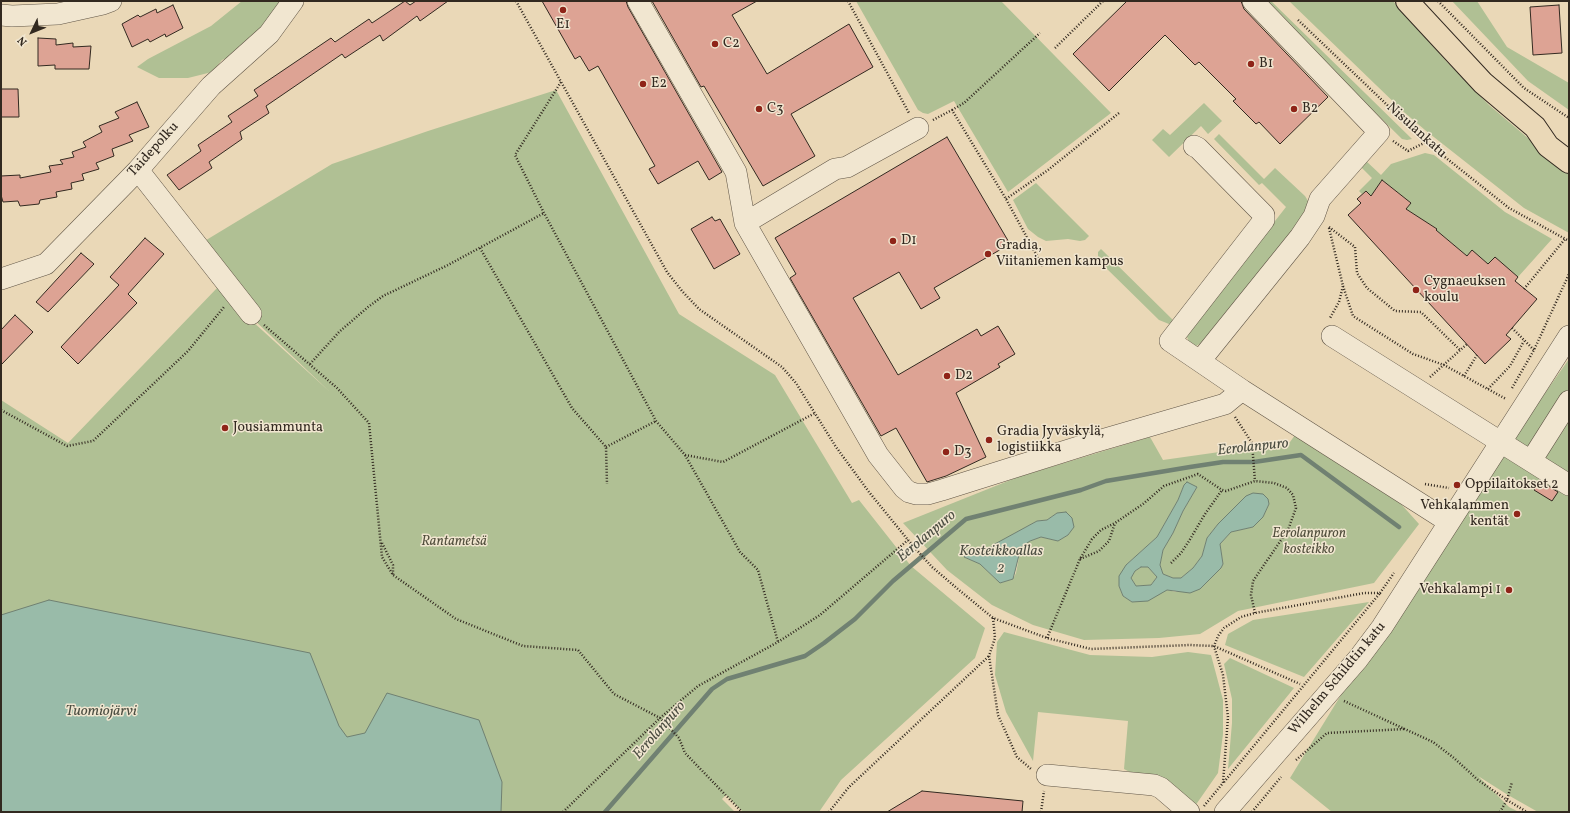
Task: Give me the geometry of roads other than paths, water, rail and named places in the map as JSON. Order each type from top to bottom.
[{"type":"main road","points":[[1407,1],[1483,83],[1535,127],[1548,146],[1569,162]]},
{"type":"main road","points":[[1535,127],[1555,133],[1569,144]]},
{"type":"street","points":[[1,15],[58,14],[111,1]]},
{"type":"street","name":"Taidepolku","points":[[1,279],[46,264],[138,170],[211,86],[269,34],[293,1]]},
{"type":"street","points":[[638,1],[736,172],[745,223],[878,455],[893,475],[910,492],[916,494],[928,494],[1091,443],[1225,404],[1242,390]]},
{"type":"street","points":[[1200,361],[1300,237],[1314,216],[1320,199],[1379,132],[1253,1]]},
{"type":"street","points":[[745,223],[835,169],[847,167],[918,128]]},
{"type":"street","points":[[1194,146],[1198,148],[1264,215],[1264,220],[1170,341],[1242,390],[1441,517]]},
{"type":"street","points":[[138,170],[251,314]]},
{"type":"street","points":[[1332,336],[1568,484]]},
{"type":"street","name":"Wilhelm Schildtin katu","points":[[1225,812],[1358,659],[1382,627],[1441,517],[1501,441],[1569,336]]},
{"type":"street","points":[[1531,461],[1569,401]]},
{"type":"street","points":[[1050,773],[1101,776],[1154,785],[1161,788],[1189,812]]},
{"type":"water","points":[[1187,482],[1197,487],[1163,550],[1160,565],[1163,574],[1173,578],[1181,578],[1193,568],[1202,556],[1207,538],[1218,524],[1246,496],[1253,493],[1263,494],[1268,499],[1269,504],[1263,517],[1253,527],[1231,532],[1220,544],[1223,564],[1221,568],[1200,589],[1190,593],[1167,590],[1148,601],[1132,602],[1123,596],[1119,586],[1119,576],[1126,565],[1157,537],[1178,500],[1184,485]],"holes":[[[1141,567],[1148,567],[1157,577],[1151,585],[1136,586],[1131,578],[1135,571]]]},
{"type":"water","name":"Kosteikkoallas 2","points":[[1066,512],[1072,518],[1074,527],[1068,535],[1058,541],[1041,537],[1030,541],[1021,547],[1013,579],[1000,583],[980,564],[964,557],[966,551],[977,553],[987,551],[993,545],[1037,521],[1047,520],[1057,513]]},
{"type":"water","name":"Tuomiojärvi","points":[[49,600],[310,653],[339,726],[347,737],[365,733],[387,693],[479,720],[502,782],[501,812],[1,812],[1,615]]},
{"type":"waterway","name":"Eerolanpuro","points":[[605,812],[712,689],[727,679],[805,656],[855,619],[893,581],[966,519],[1081,490],[1106,481],[1223,462],[1254,462],[1301,455],[1399,527]]},
{"type":"place","name":"E1","points":[[563,10]]},
{"type":"place","name":"C2","points":[[715,44]]},
{"type":"place","name":"B1","points":[[1251,64]]},
{"type":"place","name":"E2","points":[[643,84]]},
{"type":"place","name":"C3","points":[[759,109]]},
{"type":"place","name":"B2","points":[[1294,109]]},
{"type":"place","name":"D1","points":[[893,241]]},
{"type":"place","name":"Gradia, Viitaniemen kampus","points":[[988,254]]},
{"type":"place","name":"Cygnaeuksen koulu","points":[[1416,290]]},
{"type":"place","name":"D2","points":[[947,376]]},
{"type":"place","name":"Jousiammunta","points":[[225,428]]},
{"type":"place","name":"Gradia Jyväskylä, logistiikka","points":[[989,440]]},
{"type":"place","name":"D3","points":[[946,452]]},
{"type":"place","name":"Oppilaitokset 2","points":[[1457,485]]},
{"type":"place","name":"Vehkalammen kentät","points":[[1517,514]]},
{"type":"place","name":"Vehkalampi 1","points":[[1509,590]]},
{"type":"park label","name":"Rantametsä","points":[[454,542]]},
{"type":"park label","name":"Eerolanpuron kosteikko","points":[[1309,542]]}]
